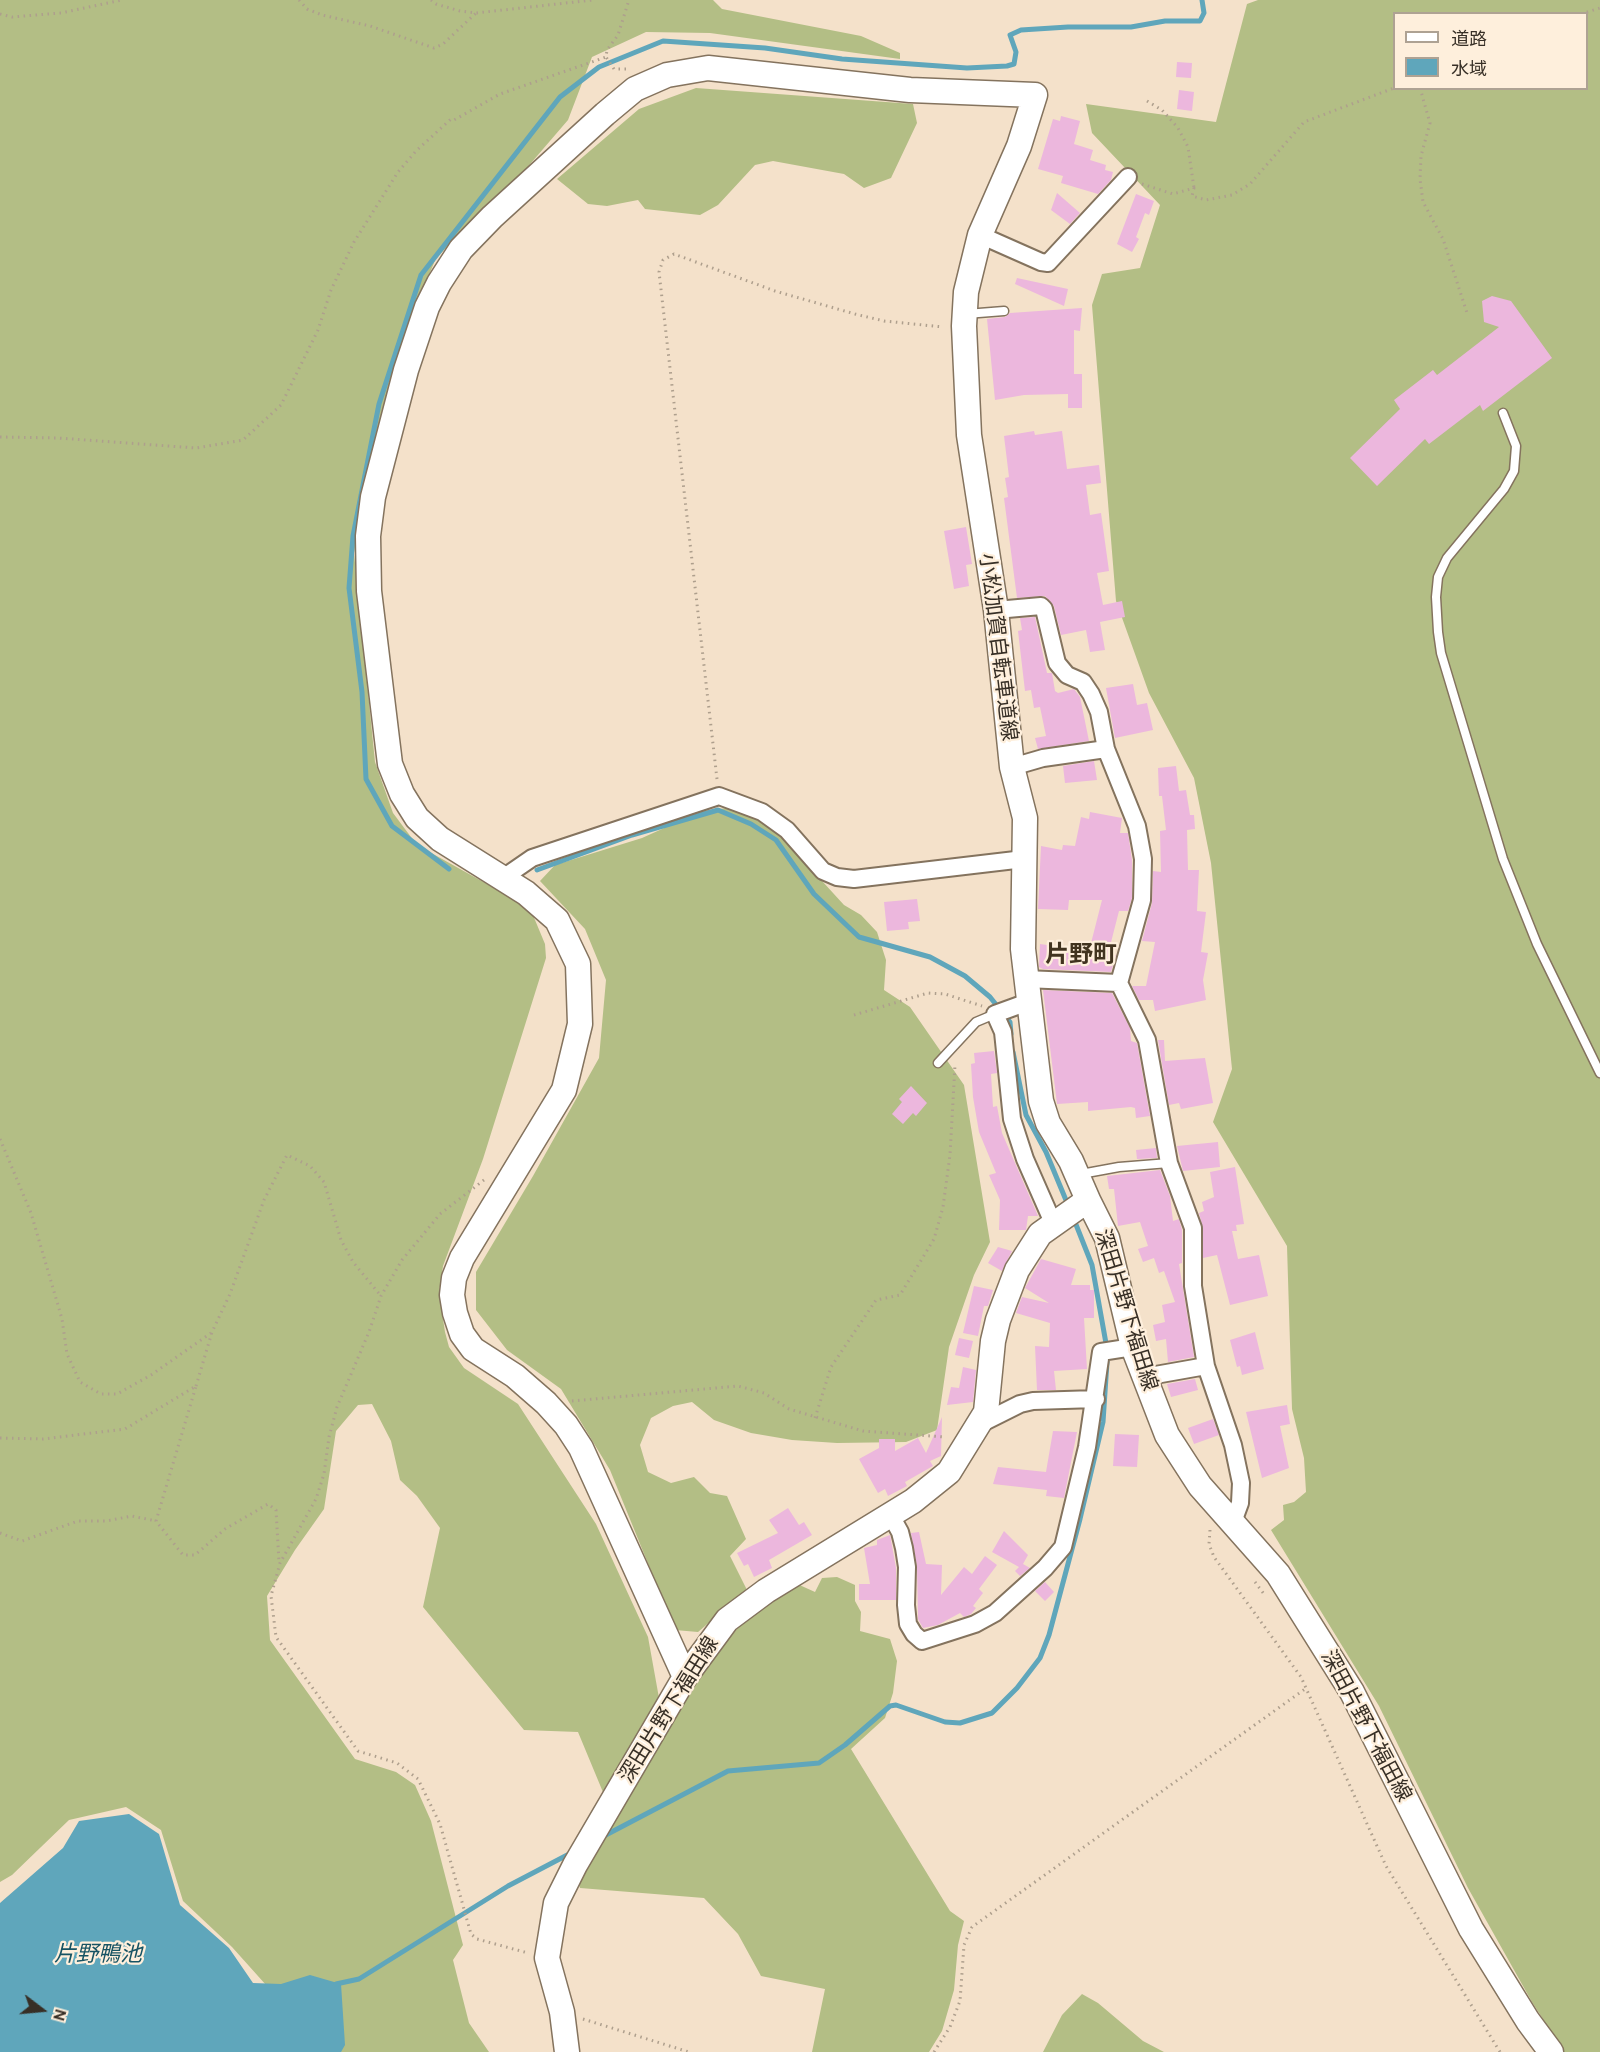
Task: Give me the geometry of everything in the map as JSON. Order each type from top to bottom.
[{"type":"main road","name":"小松加賀自転車道線","points":[[503,878],[440,839],[417,818],[402,794],[390,764],[369,591],[368,536],[373,497],[384,450],[427,307],[461,249],[492,217],[604,114],[635,89],[676,72],[708,68],[910,90],[1035,95],[1019,146],[980,235],[966,292],[964,320],[969,435],[996,610],[1012,766],[1024,818],[1027,990],[1041,1101],[1048,1123],[1088,1200]]},
{"type":"main road","points":[[503,878],[526,893],[557,920],[569,942],[578,964],[581,998],[578,1033],[564,1090],[462,1258],[452,1295],[462,1334],[473,1349],[515,1376],[567,1425],[581,1448],[685,1677]]},
{"type":"main road","name":"深田片野下福田線","points":[[567,2052],[562,2012],[547,1958],[556,1904],[575,1864],[685,1677],[727,1620],[766,1591],[913,1501],[949,1472],[986,1412],[993,1341],[1007,1293],[1026,1252],[1040,1234],[1088,1200],[1107,1238],[1133,1347],[1167,1435],[1200,1486],[1278,1574],[1352,1692],[1470,1929],[1528,2021],[1551,2052]]},
{"type":"street","points":[[980,235],[1041,262],[1048,262],[1128,177]]},
{"type":"street","points":[[996,610],[1041,606],[1044,609],[1057,663],[1067,675],[1083,682],[1099,712],[1106,749],[1137,826],[1143,859],[1142,900],[1119,983],[1147,1040],[1169,1163],[1193,1228],[1193,1286],[1206,1366],[1233,1445],[1241,1483],[1240,1503],[1227,1516]]},
{"type":"street","points":[[1012,766],[1043,758],[1106,749]]},
{"type":"street","points":[[503,878],[532,858],[719,796],[740,802],[770,818],[787,830],[823,871],[837,877],[854,879],[1024,860]]},
{"type":"street","points":[[1054,1225],[1025,1159],[1012,1119],[1002,1032],[995,1014],[1027,990],[1119,983]]},
{"type":"street","points":[[890,1515],[900,1532],[904,1548],[907,1567],[908,1624],[914,1634],[922,1641],[975,1624],[995,1613],[1045,1568],[1063,1547],[1087,1448],[1096,1399],[1101,1352],[1133,1347]]},
{"type":"street","points":[[1144,1377],[1206,1366]]},
{"type":"street","points":[[977,1430],[1020,1404],[1033,1401],[1096,1399]]},
{"type":"lane","points":[[964,320],[1004,310]]},
{"type":"lane","points":[[1503,413],[1516,446],[1514,471],[1504,489],[1447,558],[1438,577],[1436,597],[1441,653],[1503,859],[1537,944],[1600,1073]]},
{"type":"lane","points":[[938,1063],[976,1022],[995,1014]]},
{"type":"lane","points":[[1077,1175],[1119,1167],[1169,1163]]},
{"type":"path","points":[[0,14],[12,17],[53,14],[122,0]]},
{"type":"path","points":[[299,0],[307,9],[322,15],[370,26],[434,48],[443,44],[476,13]]},
{"type":"path","points":[[431,0],[460,11],[476,13],[593,0]]},
{"type":"path","points":[[612,68],[606,59],[607,50],[618,35],[628,3],[626,0]]},
{"type":"path","points":[[0,437],[78,439],[196,448],[243,440],[281,405],[318,330],[331,290],[354,242],[398,172],[416,151],[451,119],[454,120],[500,94],[606,59]]},
{"type":"path","points":[[1147,101],[1162,110],[1178,128],[1188,147],[1194,188],[1192,196],[1206,200],[1232,195],[1250,184],[1304,122],[1393,89]]},
{"type":"path","points":[[1421,90],[1430,123],[1429,135],[1421,156],[1420,179],[1424,202],[1443,239],[1468,316]]},
{"type":"path","points":[[1128,177],[1134,182],[1173,194],[1194,188]]},
{"type":"path","points":[[719,796],[660,284],[659,272],[663,260],[674,254],[775,291],[884,321],[931,327],[964,320]]},
{"type":"path","points":[[854,1015],[928,993],[956,997],[995,1014]]},
{"type":"path","points":[[815,1418],[831,1367],[876,1300],[900,1294],[934,1239],[944,1207],[951,1147],[953,1073],[965,1033]]},
{"type":"path","points":[[0,1139],[31,1213],[62,1319],[68,1354],[81,1382],[101,1394],[117,1394],[178,1357],[212,1332]]},
{"type":"path","points":[[156,1521],[212,1332],[230,1294],[264,1200],[286,1155],[310,1166],[324,1182],[341,1240],[353,1262],[381,1296]]},
{"type":"path","points":[[485,1179],[440,1214],[402,1260],[381,1296],[365,1342],[337,1407],[329,1437],[324,1474],[316,1499],[279,1563],[271,1596],[276,1637],[358,1751],[397,1763],[418,1779],[440,1824],[471,1934],[477,1939],[547,1958]]},
{"type":"path","points":[[0,1438],[43,1439],[125,1429],[196,1386]]},
{"type":"path","points":[[546,1403],[738,1386],[764,1393],[789,1409],[863,1431],[906,1432],[936,1438],[977,1430]]},
{"type":"path","points":[[0,1533],[22,1541],[78,1521],[106,1521],[132,1516],[156,1521],[183,1554],[195,1555],[225,1529],[268,1504],[276,1510],[279,1563]]},
{"type":"path","points":[[1227,1516],[1210,1529],[1209,1544],[1214,1557],[1278,1644],[1305,1689],[1386,1866],[1500,2052]]},
{"type":"path","points":[[934,2052],[950,2027],[960,2001],[964,1945],[972,1927],[1305,1689]]},
{"type":"path","points":[[562,2012],[689,2052]]},
{"type":"green space","points":[[0,0],[713,0],[722,9],[861,36],[900,53],[900,59],[710,33],[646,32],[592,57],[568,120],[525,170],[436,258],[407,328],[369,469],[354,553],[375,762],[393,813],[417,845],[530,908],[545,944],[546,958],[483,1159],[443,1266],[439,1293],[445,1332],[449,1347],[464,1368],[518,1404],[596,1524],[648,1637],[659,1698],[605,1797],[578,1732],[524,1730],[423,1607],[440,1528],[417,1496],[400,1480],[391,1441],[372,1404],[358,1405],[336,1431],[324,1509],[267,1596],[270,1640],[355,1759],[396,1772],[415,1785],[431,1821],[463,1945],[453,1960],[469,2023],[489,2052],[326,2052],[232,1947],[183,1901],[161,1830],[126,1807],[69,1820],[12,1875],[0,1882]]},
{"type":"green space","points":[[1258,0],[1600,0],[1600,2052],[1564,2052],[1532,2002],[1468,1888],[1379,1706],[1271,1530],[1284,1520],[1283,1505],[1294,1502],[1306,1492],[1304,1458],[1292,1409],[1287,1246],[1213,1122],[1232,1069],[1211,863],[1194,778],[1149,693],[1116,601],[1092,305],[1102,274],[1140,268],[1160,205],[1092,133],[1086,104],[1216,122],[1247,4]]},
{"type":"green space","points":[[696,88],[913,104],[917,123],[891,178],[864,188],[844,174],[773,161],[755,165],[718,205],[700,215],[645,209],[638,200],[607,206],[588,204],[557,179],[639,109]]},
{"type":"green space","points":[[727,808],[755,819],[780,835],[844,905],[861,915],[877,932],[886,960],[884,990],[910,1007],[964,1085],[990,1242],[974,1275],[949,1347],[937,1430],[906,1442],[837,1443],[792,1440],[751,1433],[714,1420],[692,1402],[673,1406],[651,1418],[640,1445],[648,1472],[671,1483],[694,1477],[710,1493],[727,1496],[746,1539],[730,1556],[747,1590],[698,1632],[675,1630],[610,1470],[561,1389],[507,1350],[476,1310],[476,1272],[599,1058],[606,980],[585,929],[540,881],[555,865],[642,838],[702,811]]},
{"type":"green space","points":[[837,1577],[855,1585],[855,1601],[861,1612],[860,1631],[890,1639],[897,1661],[893,1693],[885,1718],[851,1749],[950,1911],[964,1921],[958,1945],[954,1990],[942,2031],[929,2052],[812,2052],[825,1989],[761,1976],[738,1934],[704,1898],[580,1888],[578,1882],[612,1815],[708,1663],[755,1608],[795,1583],[815,1592],[822,1578]]},
{"type":"green space","points":[[1082,1994],[1098,2003],[1143,2041],[1164,2052],[1043,2052],[1062,2015]]},
{"type":"water","name":"片野鴨池","points":[[129,1814],[159,1834],[180,1905],[229,1948],[253,1983],[281,1984],[310,1975],[341,1984],[345,2045],[341,2052],[0,2052],[0,1903],[63,1848],[79,1821]]},
{"type":"building","points":[[1177,62],[1192,63],[1191,78],[1176,77]]},
{"type":"building","points":[[1179,90],[1194,92],[1192,111],[1177,109]]},
{"type":"building","points":[[1061,116],[1080,121],[1074,144],[1093,150],[1090,160],[1106,165],[1105,170],[1113,172],[1111,180],[1098,194],[1061,183],[1063,176],[1038,169],[1053,119],[1060,121]]},
{"type":"building","points":[[1057,193],[1080,213],[1070,224],[1051,210]]},
{"type":"building","points":[[1136,194],[1154,201],[1149,215],[1145,213],[1136,237],[1139,239],[1132,252],[1117,244]]},
{"type":"building","points":[[1017,278],[1068,289],[1064,306],[1015,284]]},
{"type":"building","points":[[1492,296],[1511,301],[1552,358],[1483,411],[1480,405],[1429,444],[1425,439],[1377,486],[1350,458],[1400,409],[1394,400],[1433,370],[1437,375],[1499,327],[1484,322],[1482,301]]},
{"type":"building","points":[[1082,308],[1080,331],[1074,330],[1074,374],[1082,374],[1082,408],[1068,408],[1068,394],[1024,395],[995,400],[987,319],[1005,317],[1010,313]]},
{"type":"building","points":[[1034,431],[1035,435],[1062,431],[1067,469],[1099,465],[1101,483],[1086,485],[1090,515],[1101,513],[1109,571],[1097,573],[1103,605],[1122,601],[1125,617],[1100,622],[1105,650],[1090,652],[1086,630],[1061,635],[1054,606],[1045,596],[1017,598],[1004,498],[1008,497],[1005,478],[1009,477],[1004,436]]},
{"type":"building","points":[[966,527],[972,564],[966,565],[969,586],[954,589],[944,531]]},
{"type":"building","points":[[1035,617],[1047,673],[1052,673],[1055,691],[1058,693],[1074,689],[1080,697],[1089,741],[1038,749],[1035,738],[1046,736],[1040,707],[1034,708],[1031,690],[1025,691],[1018,631],[1022,630],[1020,618]]},
{"type":"building","points":[[1133,684],[1137,705],[1147,703],[1153,730],[1115,738],[1106,688]]},
{"type":"building","points":[[1094,761],[1097,780],[1065,783],[1063,766]]},
{"type":"building","points":[[1176,766],[1179,791],[1186,790],[1190,815],[1194,815],[1195,829],[1187,830],[1188,870],[1199,870],[1197,911],[1206,912],[1201,952],[1208,953],[1203,980],[1206,1000],[1155,1011],[1153,1000],[1139,1000],[1132,986],[1146,986],[1155,942],[1142,941],[1152,903],[1153,871],[1161,872],[1160,831],[1166,830],[1162,796],[1159,796],[1158,768]]},
{"type":"building","points":[[1090,812],[1122,818],[1120,833],[1128,833],[1132,860],[1132,898],[1128,911],[1119,911],[1108,954],[1116,955],[1111,972],[1043,969],[1039,967],[1040,944],[1089,951],[1102,900],[1069,900],[1068,910],[1038,909],[1041,846],[1062,850],[1063,845],[1075,846],[1081,817],[1089,819]]},
{"type":"building","points":[[917,899],[920,921],[908,922],[909,929],[887,931],[884,902]]},
{"type":"building","points":[[1043,990],[1112,993],[1130,1028],[1131,1041],[1137,1043],[1150,1116],[1136,1118],[1135,1108],[1131,1107],[1088,1111],[1088,1102],[1057,1104]]},
{"type":"building","points":[[1158,1040],[1164,1040],[1165,1061],[1205,1058],[1213,1103],[1181,1109],[1179,1103],[1169,1105]]},
{"type":"building","points":[[994,1051],[997,1073],[991,1074],[993,1107],[997,1106],[1002,1133],[1038,1216],[1028,1216],[1026,1230],[999,1230],[1000,1200],[989,1175],[996,1173],[979,1132],[973,1097],[971,1064],[975,1063],[974,1053]]},
{"type":"building","points":[[911,1086],[927,1103],[916,1116],[913,1113],[903,1124],[892,1114],[902,1102],[899,1099]]},
{"type":"building","points":[[1218,1142],[1220,1167],[1183,1171],[1177,1146]]},
{"type":"building","points":[[1156,1148],[1157,1158],[1137,1159],[1136,1150]]},
{"type":"building","points":[[1235,1167],[1244,1224],[1236,1225],[1237,1231],[1232,1231],[1238,1259],[1259,1255],[1268,1296],[1230,1305],[1217,1255],[1203,1258],[1203,1228],[1199,1213],[1204,1211],[1202,1202],[1214,1197],[1210,1172]]},
{"type":"building","points":[[1160,1170],[1170,1196],[1173,1221],[1179,1219],[1182,1230],[1182,1263],[1179,1264],[1194,1357],[1168,1362],[1166,1339],[1156,1341],[1153,1325],[1165,1322],[1162,1305],[1175,1302],[1164,1271],[1159,1273],[1154,1258],[1143,1262],[1138,1249],[1148,1246],[1140,1222],[1118,1226],[1114,1189],[1109,1189],[1107,1176]]},
{"type":"building","points":[[998,1247],[1012,1251],[1002,1271],[988,1263]]},
{"type":"building","points":[[1041,1259],[1076,1269],[1071,1285],[1090,1285],[1090,1290],[1094,1290],[1094,1318],[1084,1318],[1087,1369],[1054,1371],[1056,1390],[1037,1390],[1035,1346],[1049,1347],[1050,1323],[1016,1313],[1022,1297],[1049,1303],[1025,1288]]},
{"type":"building","points":[[974,1286],[993,1290],[988,1306],[984,1306],[978,1336],[963,1333]]},
{"type":"building","points":[[1255,1332],[1264,1369],[1242,1375],[1240,1366],[1237,1367],[1230,1340]]},
{"type":"building","points":[[959,1338],[973,1341],[969,1358],[955,1355]]},
{"type":"building","points":[[963,1367],[976,1370],[973,1402],[947,1405],[951,1387],[959,1388]]},
{"type":"building","points":[[1195,1379],[1198,1390],[1171,1397],[1167,1384]]},
{"type":"building","points":[[1287,1405],[1290,1424],[1280,1426],[1289,1468],[1262,1478],[1246,1412]]},
{"type":"building","points":[[942,1417],[941,1456],[930,1461],[933,1466],[905,1482],[907,1486],[888,1496],[885,1489],[878,1493],[859,1459],[879,1448],[879,1439],[895,1439],[895,1451],[918,1438],[926,1453]]},
{"type":"building","points":[[1213,1419],[1219,1435],[1194,1444],[1188,1428]]},
{"type":"building","points":[[1053,1431],[1077,1432],[1064,1498],[1046,1496],[1047,1490],[993,1484],[998,1467],[1046,1472]]},
{"type":"building","points":[[1115,1434],[1139,1435],[1137,1467],[1113,1466]]},
{"type":"building","points":[[788,1508],[799,1525],[804,1522],[812,1535],[769,1560],[772,1568],[754,1577],[748,1564],[744,1566],[737,1553],[778,1533],[769,1520]]},
{"type":"building","points":[[1004,1531],[1028,1555],[1023,1564],[1030,1568],[1020,1576],[1015,1571],[1019,1567],[992,1552]]},
{"type":"building","points":[[919,1532],[926,1564],[942,1565],[941,1595],[964,1567],[972,1574],[985,1556],[997,1565],[979,1589],[983,1593],[973,1606],[976,1608],[971,1614],[964,1617],[960,1613],[938,1625],[923,1628],[918,1619],[917,1566],[911,1533]]},
{"type":"building","points":[[890,1535],[896,1568],[896,1600],[859,1600],[859,1584],[870,1584],[864,1548],[877,1545],[877,1540]]},
{"type":"building","points":[[1045,1582],[1054,1592],[1045,1601],[1035,1591]]},
{"type":"waterway","points":[[449,869],[392,826],[366,779],[362,692],[349,588],[353,536],[379,404],[421,275],[560,97],[599,67],[663,41],[765,48],[842,59],[967,68],[1007,66],[1014,64],[1016,52],[1010,35],[1021,30],[1131,27],[1165,21],[1200,21],[1204,13],[1202,0]]},
{"type":"waterway","points":[[537,870],[632,835],[718,810],[751,824],[776,840],[814,894],[859,937],[930,957],[965,976],[990,997],[1010,1022],[1011,1034]]},
{"type":"waterway","points":[[1013,1052],[1026,1115],[1046,1152],[1068,1205]]},
{"type":"waterway","points":[[1073,1217],[1092,1265],[1107,1349]]},
{"type":"waterway","points":[[602,1837],[728,1771],[819,1763],[845,1745],[890,1706],[896,1705],[945,1722],[960,1723],[992,1713],[1017,1688],[1040,1658],[1049,1635],[1103,1422],[1107,1362]]},
{"type":"waterway","points":[[336,1984],[359,1979],[508,1886],[573,1852]]},
{"type":"district","name":"片野町","points":[[1081,955]]}]
